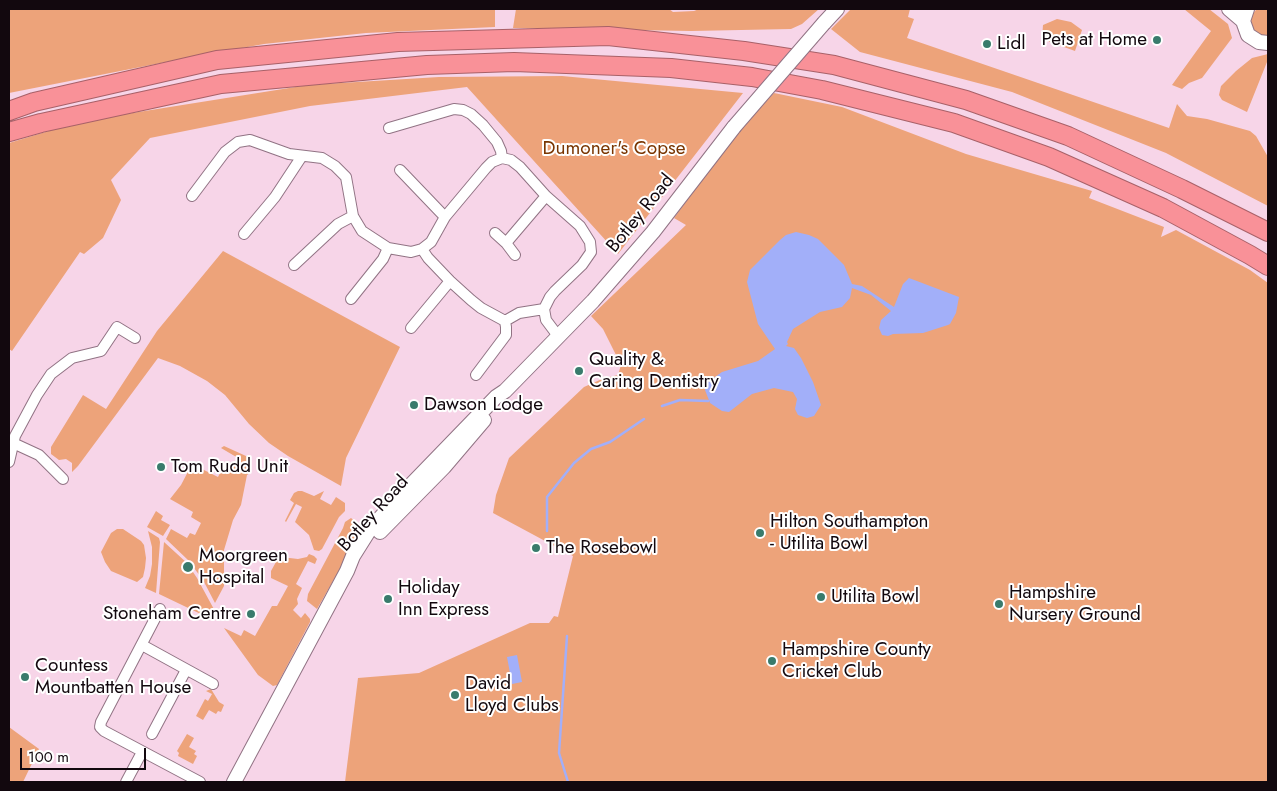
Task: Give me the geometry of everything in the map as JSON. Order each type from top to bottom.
[{"type":"highway","points":[[9,110],[34,102],[217,60],[398,42],[608,36],[834,64],[966,100],[1068,136],[1182,189],[1268,232]]},
{"type":"highway","points":[[9,132],[60,119],[231,83],[427,65],[514,62],[671,68],[752,77],[822,90],[954,123],[1050,157],[1163,208],[1268,266]]},
{"type":"main road","name":"Botley Road","points":[[234,782],[348,572],[377,535],[474,434],[505,391],[593,301],[653,232],[734,127],[778,74],[837,9]]},
{"type":"main road","points":[[1229,9],[1245,15],[1248,34],[1253,40],[1268,43]]},
{"type":"street","points":[[389,128],[454,109],[463,110],[471,114],[483,125],[497,142],[502,151],[502,158]]},
{"type":"street","points":[[192,196],[225,152],[238,142],[250,140],[289,154],[322,158],[335,166],[346,177],[353,216],[362,232],[388,248],[411,252],[422,249],[431,242],[445,217],[492,162],[502,158],[511,160],[588,236],[591,249],[582,266],[555,291],[544,309],[546,320],[558,336]]},
{"type":"street","points":[[244,234],[275,197],[302,156]]},
{"type":"street","points":[[400,170],[445,217]]},
{"type":"street","points":[[506,243],[546,196]]},
{"type":"street","points":[[294,265],[338,224],[353,216]]},
{"type":"street","points":[[495,234],[506,243],[515,255]]},
{"type":"street","points":[[351,300],[383,260],[388,248]]},
{"type":"street","points":[[422,249],[450,282],[481,308],[505,321]]},
{"type":"street","points":[[411,328],[450,282]]},
{"type":"street","points":[[505,321],[519,313],[544,309]]},
{"type":"street","points":[[476,375],[492,361],[506,335],[505,321]]},
{"type":"street","points":[[9,462],[13,442],[36,395],[51,374],[72,358],[101,351],[117,327],[136,338]]},
{"type":"street","points":[[13,442],[38,455],[63,480]]},
{"type":"street","points":[[160,609],[100,727],[104,732],[200,782]]},
{"type":"street","points":[[142,645],[213,684]]},
{"type":"street","points":[[152,734],[186,670]]},
{"type":"street","points":[[126,782],[142,752]]},
{"type":"green space","points":[[9,9],[495,9],[495,27],[366,33],[264,44],[9,93]]},
{"type":"green space","points":[[516,9],[669,9],[673,12],[699,9],[819,9],[802,24],[791,29],[691,31],[513,28]]},
{"type":"green space","points":[[851,9],[910,9],[908,17],[914,19],[907,38],[1169,128],[1177,104],[1187,116],[1207,119],[1250,131],[1256,136],[1268,157],[1268,206],[1166,153],[1012,92],[860,52],[831,29]]},
{"type":"green space","points":[[1184,9],[1209,9],[1228,24],[1232,38],[1202,78],[1189,83],[1182,89],[1172,85],[1211,31]]},
{"type":"green space","points":[[1257,9],[1268,9],[1268,36],[1260,36],[1252,29],[1252,14]]},
{"type":"green space","points":[[1057,19],[1071,22],[1082,30],[1075,51],[1042,39],[1043,25]]},
{"type":"green space","points":[[1268,54],[1268,62],[1247,112],[1222,100],[1219,95],[1221,86],[1236,71],[1252,58]]},
{"type":"green space","name":"Dumoner's Copse","points":[[562,76],[743,93],[618,254],[467,87],[310,106],[150,138],[111,180],[121,200],[103,238],[84,254],[80,252],[12,351],[9,349],[9,143],[82,121],[308,85],[439,77]]},
{"type":"green space","points":[[774,93],[842,107],[966,154],[1092,191],[1089,198],[1164,227],[1161,237],[1176,230],[1250,270],[1268,283],[1268,782],[345,782],[358,678],[419,673],[530,623],[549,623],[554,616],[558,617],[573,556],[493,513],[496,495],[509,458],[584,387],[602,379],[618,375],[623,358],[616,355],[603,329],[591,316],[686,225],[674,218],[736,133]]},
{"type":"green space","points":[[223,251],[400,347],[346,458],[341,486],[269,443],[249,424],[225,395],[207,381],[180,366],[158,358],[72,472],[72,463],[66,459],[59,460],[51,454],[51,447],[83,395],[106,409],[157,331]]},
{"type":"green space","points":[[224,446],[246,456],[251,462],[250,473],[247,475],[241,505],[233,520],[224,550],[224,586],[215,603],[203,580],[188,560],[166,539],[171,529],[187,538],[190,533],[195,535],[201,523],[191,517],[193,512],[170,499],[181,485],[192,464],[218,477],[222,469],[230,473],[238,458],[221,448]]},
{"type":"green space","points":[[298,491],[314,496],[324,491],[320,499],[331,505],[336,497],[345,503],[345,511],[339,517],[322,549],[319,551],[314,550],[309,535],[295,522],[302,507],[296,504],[285,521],[294,503],[290,500],[294,493]]},
{"type":"green space","points":[[156,511],[163,516],[161,520],[170,525],[163,536],[147,527]]},
{"type":"green space","points":[[351,518],[357,523],[360,534],[317,609],[307,601],[308,594],[345,522]]},
{"type":"green space","points":[[117,529],[123,529],[144,545],[145,568],[143,577],[137,582],[111,571],[101,552],[111,533]]},
{"type":"green space","points":[[148,531],[159,538],[160,542],[156,593],[145,588],[152,564],[152,547]]},
{"type":"green space","points":[[164,542],[187,563],[197,578],[216,616],[207,617],[159,594]]},
{"type":"green space","points":[[309,554],[317,559],[315,564],[308,561],[296,584],[302,588],[297,599],[298,604],[293,610],[301,618],[305,613],[310,622],[277,685],[273,686],[258,675],[224,628],[241,636],[244,630],[255,636],[272,606],[277,606],[288,586],[271,578],[271,571],[276,562],[281,557],[298,559],[307,557]]},
{"type":"green space","points":[[211,689],[219,702],[224,705],[221,712],[218,711],[216,714],[209,710],[203,720],[196,716],[205,699],[208,701],[212,694],[206,691]]},
{"type":"green space","points":[[9,727],[39,749],[23,782],[9,782]]},
{"type":"green space","points":[[187,734],[194,738],[189,747],[196,751],[194,754],[197,756],[193,764],[178,756],[179,753],[177,751]]},
{"type":"water","points":[[796,232],[818,239],[844,265],[852,284],[862,286],[894,307],[903,284],[909,278],[959,297],[956,313],[950,324],[923,333],[882,335],[879,328],[881,320],[891,311],[871,295],[852,288],[850,298],[842,307],[820,312],[793,329],[787,342],[786,346],[794,348],[801,358],[813,382],[821,405],[814,416],[807,418],[798,415],[795,409],[797,399],[793,392],[774,388],[752,394],[729,412],[722,411],[710,403],[705,390],[708,382],[722,372],[758,361],[775,349],[758,324],[747,282],[750,270],[786,235]]},
{"type":"water","points":[[517,655],[522,682],[512,684],[507,657]]},
{"type":"waterway","points":[[662,406],[680,400],[708,401]]},
{"type":"waterway","points":[[547,531],[547,497],[574,463],[591,449],[610,442],[644,419]]},
{"type":"waterway","points":[[567,636],[559,753],[568,782]]},
{"type":"place","name":"Pets at Home","points":[[1157,40]]},
{"type":"place","name":"Lidl","points":[[987,44]]},
{"type":"place","name":"Quality & Caring Dentistry","points":[[579,371]]},
{"type":"place","name":"Dawson Lodge","points":[[414,405]]},
{"type":"place","name":"Tom Rudd Unit","points":[[161,467]]},
{"type":"place","name":"Hilton Southampton - Utilita Bowl","points":[[760,533]]},
{"type":"place","name":"The Rosebowl","points":[[536,548]]},
{"type":"place","name":"Moorgreen Hospital","points":[[188,567]]},
{"type":"place","name":"Utilita Bowl","points":[[821,597]]},
{"type":"place","name":"Holiday Inn Express","points":[[388,599]]},
{"type":"place","name":"Hampshire Nursery Ground","points":[[999,604]]},
{"type":"place","name":"Stoneham Centre","points":[[251,614]]},
{"type":"place","name":"Hampshire County Cricket Club","points":[[772,661]]},
{"type":"place","name":"Countess Mountbatten House","points":[[25,677]]},
{"type":"place","name":"David Lloyd Clubs","points":[[455,695]]}]
